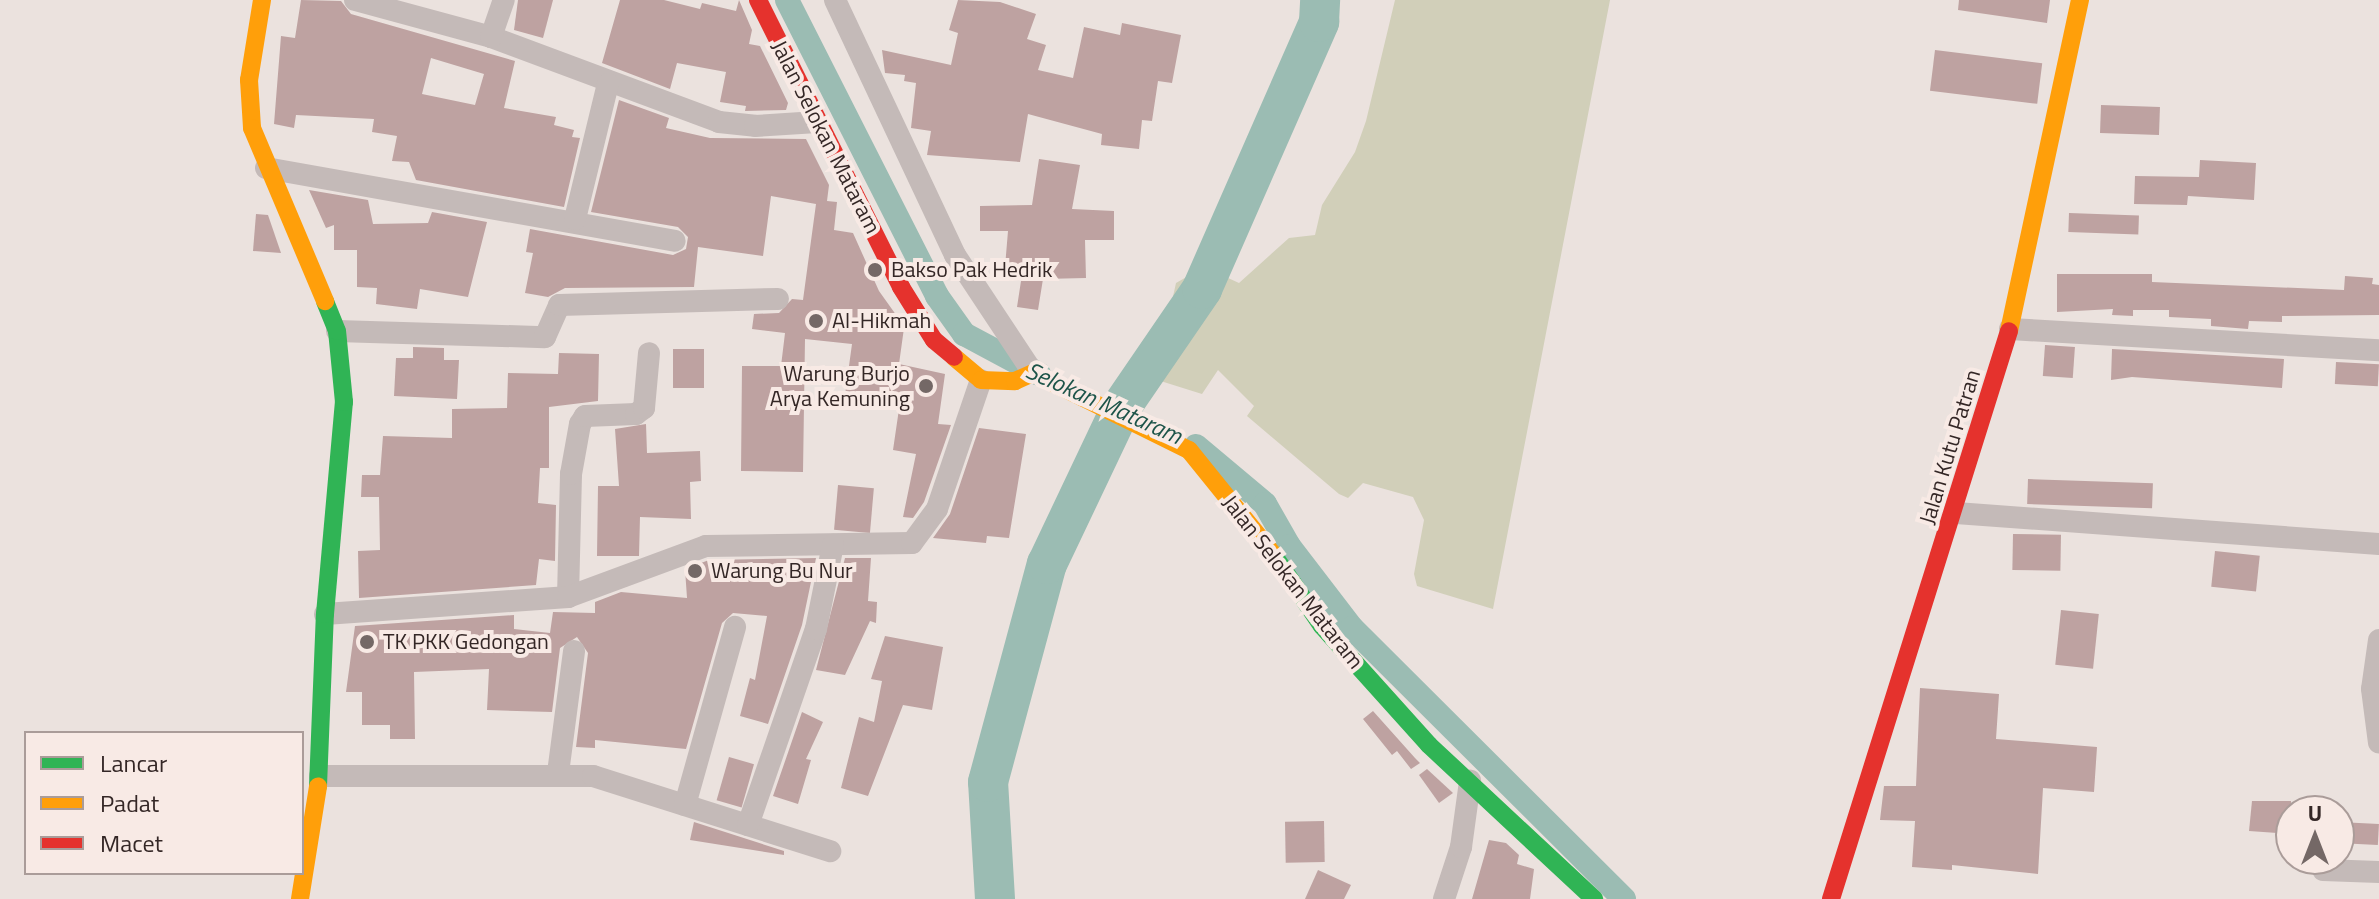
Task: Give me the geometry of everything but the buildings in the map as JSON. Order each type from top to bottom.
[{"type":"street","points":[[262,0],[248,96],[252,128],[266,168],[337,331],[344,402],[325,614],[320,776],[304,874]]},
{"type":"street","points":[[355,0],[491,37],[608,84],[719,122],[755,126],[817,122]]},
{"type":"street","points":[[491,37],[504,0]]},
{"type":"street","name":"Jalan Selokan Mataram","points":[[758,0],[901,287],[934,340],[981,380],[1032,378],[1189,450],[1281,562],[1322,626],[1470,781],[1594,899]]},
{"type":"street","points":[[835,0],[955,255],[1032,378]]},
{"type":"street","name":"Jalan Kutu Patran","points":[[1831,899],[1883,722],[1956,513],[2010,329],[2080,0]]},
{"type":"street","points":[[575,219],[608,84]]},
{"type":"street","points":[[266,168],[575,219],[675,241]]},
{"type":"street","points":[[337,331],[545,337],[559,305],[778,299]]},
{"type":"street","points":[[2010,329],[2379,350]]},
{"type":"street","points":[[568,597],[571,474],[580,424],[585,416],[636,414],[644,408],[649,353]]},
{"type":"street","points":[[325,614],[568,597],[706,546],[899,546],[912,543],[929,526],[981,380]]},
{"type":"street","points":[[1956,513],[2379,544]]},
{"type":"street","points":[[748,825],[819,619],[833,545]]},
{"type":"street","points":[[685,805],[735,627]]},
{"type":"street","points":[[2378,741],[2372,689],[2379,640]]},
{"type":"street","points":[[558,773],[574,651]]},
{"type":"street","points":[[320,776],[558,773],[593,776],[830,851]]},
{"type":"street","points":[[1444,899],[1461,847],[1470,781]]},
{"type":"street","points":[[2355,871],[2379,872]]},
{"type":"street","points":[[300,899],[304,875]]},
{"type":"shaded area","points":[[1395,0],[1610,0],[1493,609],[1417,586],[1414,574],[1424,520],[1413,497],[1363,483],[1348,498],[1339,494],[1247,416],[1254,406],[1218,370],[1202,394],[1151,378],[1146,371],[1146,344],[1170,310],[1176,283],[1204,267],[1239,283],[1289,238],[1315,235],[1322,205],[1355,152],[1366,121]]},
{"type":"waterway","name":"Selokan Mataram","points":[[787,0],[937,296],[964,334],[1039,374]]},
{"type":"waterway","points":[[995,899],[988,782],[1047,564],[1122,406],[1202,289],[1319,22],[1320,0]]},
{"type":"waterway","name":"Selokan Mataram","points":[[1196,446],[1265,504],[1289,546],[1352,628],[1624,899]]},
{"type":"traffic: fast","points":[[318,786],[325,614],[344,402],[337,331],[325,301]]},
{"type":"traffic: fast","points":[[1273,554],[1322,626],[1429,745],[1594,899]]},
{"type":"traffic: slow","points":[[262,0],[249,80],[252,128],[325,301]]},
{"type":"traffic: slow","points":[[2009,331],[2080,0]]},
{"type":"traffic: slow","points":[[954,357],[981,380],[1015,381],[1033,373],[1189,450],[1273,554]]},
{"type":"traffic: slow","points":[[304,874],[318,786]]},
{"type":"traffic: slow","points":[[300,899],[304,875]]},
{"type":"traffic: jam","points":[[758,0],[901,287],[934,340],[954,357]]},
{"type":"traffic: jam","points":[[1831,899],[2009,331]]},
{"type":"place","name":"Bakso Pak Hedrik","points":[[875,270]]},
{"type":"place","name":"Al-Hikmah","points":[[816,321]]},
{"type":"place","name":"Warung Burjo Arya Kemuning","points":[[926,386]]},
{"type":"place","name":"Warung Bu Nur","points":[[695,571]]},
{"type":"place","name":"TK PKK Gedongan","points":[[367,642]]}]
